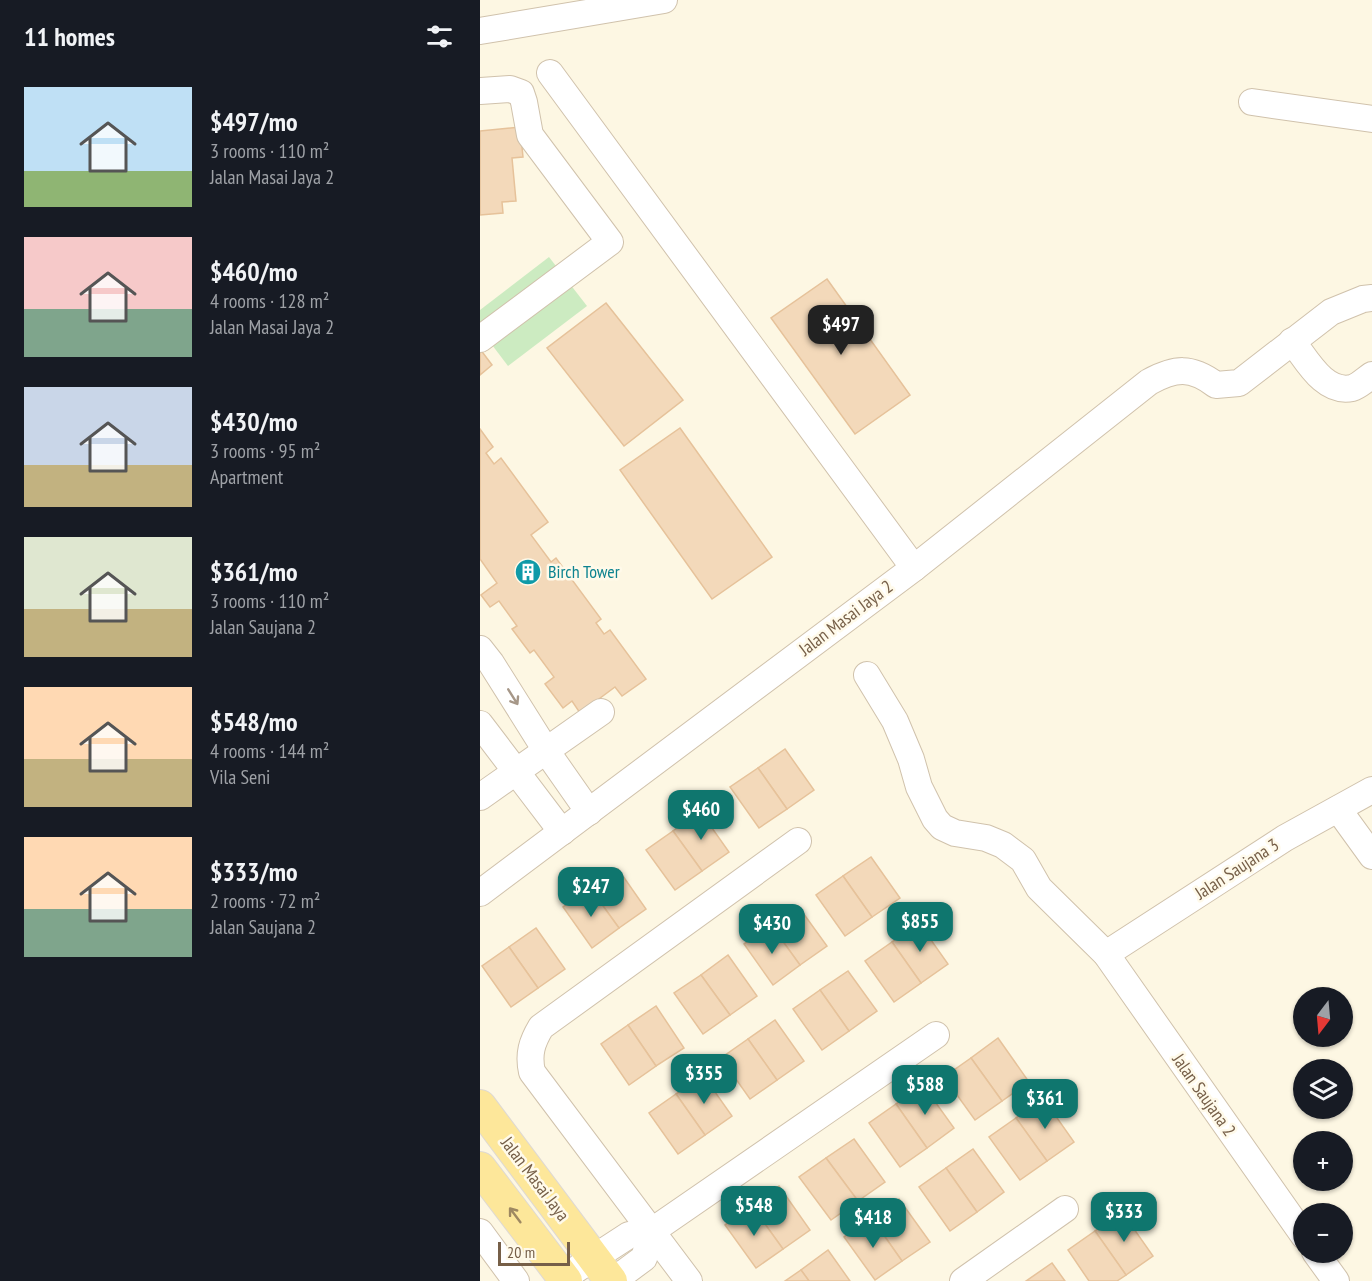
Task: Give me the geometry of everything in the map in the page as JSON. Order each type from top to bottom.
[{"type":"main road","name":"Jalan Masai Jaya","points":[[480,1106],[606,1273]]},
{"type":"main road","name":"Jalan Masai Jaya","points":[[480,1168],[564,1280]]},
{"type":"street","points":[[480,31],[664,0]]},
{"type":"street","points":[[550,73],[914,567]]},
{"type":"street","points":[[480,91],[510,88],[520,93],[524,102],[530,135],[610,242],[480,339]]},
{"type":"street","points":[[1252,102],[1372,119]]},
{"type":"street","points":[[1372,298],[1363,299],[1331,312],[1292,341],[1321,378],[1335,388],[1354,388],[1372,375]]},
{"type":"street","name":"Jalan Masai Jaya 2","points":[[480,893],[914,567],[1149,382],[1165,374],[1184,370],[1204,376],[1216,385],[1239,383],[1292,341]]},
{"type":"street","points":[[480,649],[492,663],[547,752],[589,812]]},
{"type":"street","name":"Jalan Saujana 2","points":[[867,675],[895,721],[926,804],[942,827],[955,833],[994,840],[1023,860],[1039,888],[1106,954],[1293,1220]]},
{"type":"street","points":[[480,797],[601,712]]},
{"type":"street","points":[[480,724],[562,832]]},
{"type":"street","name":"Jalan Saujana 3","points":[[1106,954],[1285,838],[1372,790]]},
{"type":"street","points":[[1338,809],[1372,856]]},
{"type":"street","points":[[688,1281],[640,1233],[532,1071],[531,1048],[541,1027],[798,841]]},
{"type":"street","points":[[606,1273],[640,1233],[936,1035]]},
{"type":"street","points":[[963,1281],[1065,1209]]},
{"type":"street","points":[[480,1232],[516,1281]]},
{"type":"street","points":[[564,1280],[606,1273],[644,1258],[640,1233]]},
{"type":"street","points":[[1323,1263],[1336,1281]]},
{"type":"green space","points":[[549,257],[587,306],[508,366],[480,329],[480,310]]},
{"type":"building","points":[[520,127],[523,157],[512,158],[516,201],[502,202],[503,213],[480,215],[480,131]]},
{"type":"building","points":[[827,279],[910,395],[855,434],[771,318]]},
{"type":"building","points":[[606,303],[683,400],[624,446],[547,348]]},
{"type":"building","points":[[480,349],[492,365],[480,375]]},
{"type":"building","points":[[680,428],[772,557],[712,599],[620,470]]},
{"type":"building","name":"Birch Tower","points":[[480,429],[493,447],[486,453],[494,464],[501,458],[548,522],[531,535],[551,562],[556,558],[601,619],[596,623],[604,634],[610,630],[646,679],[622,696],[615,687],[580,713],[572,701],[563,708],[545,684],[554,677],[534,650],[530,653],[512,629],[517,626],[499,601],[490,607],[481,595],[497,583],[480,559]]},
{"type":"building","points":[[785,749],[814,790],[787,809],[758,768]]},
{"type":"building","points":[[758,768],[787,809],[759,828],[730,787]]},
{"type":"building","points":[[700,811],[729,852],[702,871],[673,831]]},
{"type":"building","points":[[673,831],[702,871],[675,890],[646,850]]},
{"type":"building","points":[[871,857],[900,898],[872,917],[843,876]]},
{"type":"building","points":[[618,869],[646,909],[619,928],[590,888]]},
{"type":"building","points":[[843,876],[872,917],[845,936],[816,895]]},
{"type":"building","points":[[590,888],[619,928],[592,948],[563,907]]},
{"type":"building","points":[[798,906],[827,946],[800,965],[771,925]]},
{"type":"building","points":[[919,923],[948,964],[921,983],[892,942]]},
{"type":"building","points":[[771,925],[800,965],[773,985],[744,944]]},
{"type":"building","points":[[536,928],[565,969],[538,988],[509,947]]},
{"type":"building","points":[[892,942],[921,983],[894,1002],[865,961]]},
{"type":"building","points":[[509,947],[538,988],[511,1007],[482,966]]},
{"type":"building","points":[[728,955],[757,996],[730,1015],[701,975]]},
{"type":"building","points":[[848,971],[877,1011],[849,1031],[820,990]]},
{"type":"building","points":[[701,975],[730,1015],[703,1034],[674,993]]},
{"type":"building","points":[[820,990],[849,1031],[822,1050],[793,1009]]},
{"type":"building","points":[[656,1006],[684,1048],[656,1066],[628,1025]]},
{"type":"building","points":[[775,1020],[804,1061],[777,1080],[748,1039]]},
{"type":"building","points":[[628,1025],[656,1066],[629,1085],[601,1044]]},
{"type":"building","points":[[998,1038],[1029,1082],[1002,1101],[971,1058]]},
{"type":"building","points":[[748,1039],[777,1080],[750,1099],[721,1058]]},
{"type":"building","points":[[971,1058],[1002,1101],[975,1120],[944,1077]]},
{"type":"building","points":[[703,1075],[732,1116],[705,1135],[676,1094]]},
{"type":"building","points":[[923,1085],[954,1128],[927,1148],[896,1104]]},
{"type":"building","points":[[676,1094],[705,1135],[678,1154],[649,1113]]},
{"type":"building","points":[[1043,1098],[1074,1142],[1047,1161],[1016,1118]]},
{"type":"building","points":[[896,1104],[927,1148],[900,1167],[869,1123]]},
{"type":"building","points":[[1016,1118],[1047,1161],[1020,1180],[989,1137]]},
{"type":"building","points":[[854,1139],[885,1182],[858,1201],[826,1158]]},
{"type":"building","points":[[973,1149],[1004,1192],[977,1212],[946,1168]]},
{"type":"building","points":[[826,1158],[858,1201],[831,1220],[799,1177]]},
{"type":"building","points":[[946,1168],[977,1212],[950,1231],[919,1187]]},
{"type":"building","points":[[779,1186],[810,1230],[783,1249],[752,1206]]},
{"type":"building","points":[[899,1199],[930,1242],[902,1261],[871,1217]]},
{"type":"building","points":[[752,1206],[783,1249],[756,1268],[725,1225]]},
{"type":"building","points":[[1122,1212],[1153,1256],[1126,1275],[1095,1231]]},
{"type":"building","points":[[871,1217],[902,1261],[875,1280],[844,1237]]},
{"type":"building","points":[[1095,1231],[1126,1275],[1117,1281],[1089,1281],[1068,1250]]},
{"type":"building","points":[[828,1250],[850,1281],[809,1281],[801,1270]]},
{"type":"building","points":[[1052,1263],[1065,1281],[1026,1281]]},
{"type":"building","points":[[801,1270],[809,1281],[785,1281]]},
{"type":"place","name":"Birch Tower","points":[[528,572]]}]
